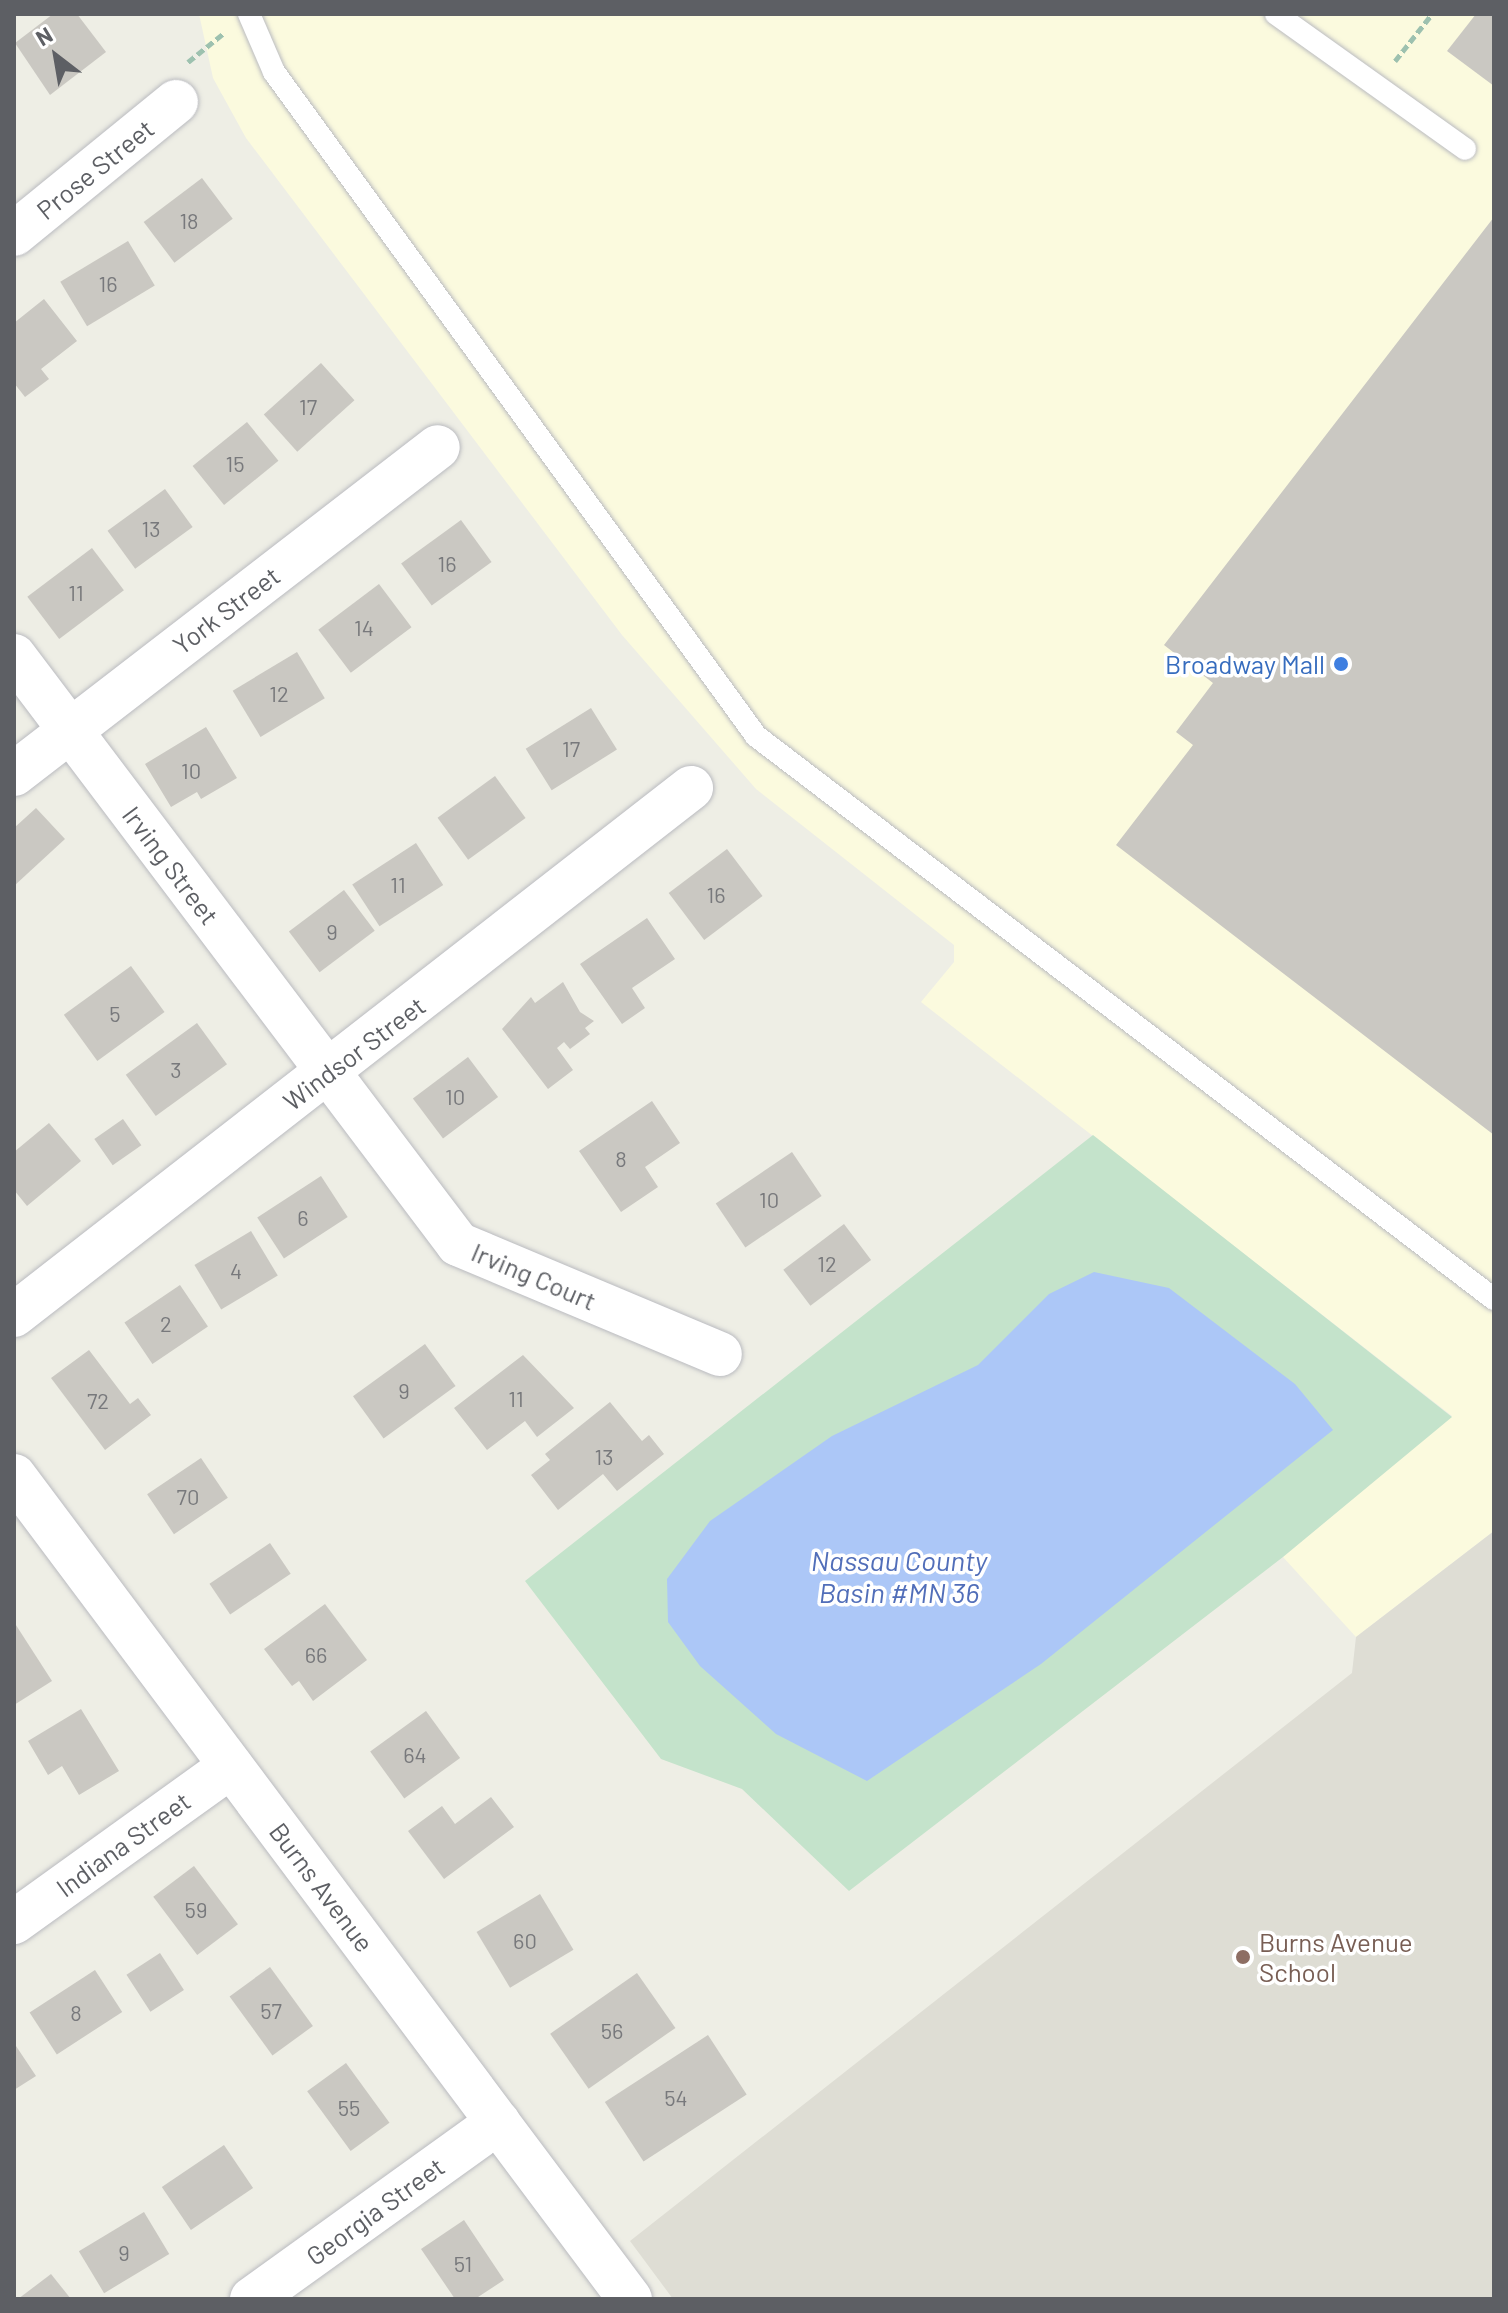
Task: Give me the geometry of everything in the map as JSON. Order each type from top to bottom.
[{"type":"street","name":"Prose Street","points":[[14,234],[175,88]]},
{"type":"street","name":"York Street","points":[[14,774],[438,447]]},
{"type":"street","name":"Irving Street","points":[[14,656],[328,1073]]},
{"type":"street","name":"Windsor Street","points":[[14,1315],[691,788]]},
{"type":"street","name":"Irving Court","points":[[328,1073],[458,1244],[720,1354]]},
{"type":"street","name":"Burns Avenue","points":[[14,1476],[630,2299]]},
{"type":"street","name":"Indiana Street","points":[[14,1922],[231,1766]]},
{"type":"street","name":"Georgia Street","points":[[252,2299],[498,2122]]},
{"type":"lane","points":[[1276,14],[1465,149]]},
{"type":"lane","points":[[242,19],[274,72],[756,736],[1494,1299]]},
{"type":"path","points":[[1378,84],[1432,14]]},
{"type":"path","points":[[175,88],[242,19]]},
{"type":"shaded area","name":"Broadway Mall","points":[[199,14],[1494,14],[1494,1531],[1356,1637],[1283,1557],[1452,1416],[921,1002],[954,962],[954,945],[756,789],[622,635],[246,138],[213,78]]},
{"type":"shaded area","points":[[1093,1135],[1452,1417],[1283,1557],[849,1891],[742,1789],[661,1759],[525,1581]]},
{"type":"shaded area","name":"Burns Avenue School","points":[[1494,1531],[1494,2299],[673,2299],[630,2241],[1352,1673],[1356,1637]]},
{"type":"water","name":"Nassau County Basin #MN 36","points":[[1094,1272],[1169,1288],[1295,1384],[1333,1430],[1041,1664],[867,1781],[776,1734],[700,1666],[668,1622],[667,1579],[710,1521],[832,1436],[978,1365],[1049,1294]]},
{"type":"building","points":[[53,14],[77,14],[106,52],[50,95],[15,43]]},
{"type":"building","points":[[1476,14],[1494,14],[1494,86],[1447,51]]},
{"type":"building","points":[[202,178],[233,219],[174,263],[144,222]]},
{"type":"building","name":"Broadway Mall","points":[[1494,217],[1494,1135],[1116,845],[1193,745],[1176,732],[1213,683],[1164,645]]},
{"type":"building","points":[[128,241],[155,286],[87,326],[60,282]]},
{"type":"building","points":[[44,299],[77,341],[41,369],[49,379],[25,397],[14,383],[14,323]]},
{"type":"building","points":[[321,363],[354,400],[297,452],[264,415]]},
{"type":"building","points":[[247,422],[278,461],[224,505],[193,466]]},
{"type":"building","points":[[165,489],[193,527],[135,569],[108,531]]},
{"type":"building","points":[[461,520],[492,562],[432,606],[401,563]]},
{"type":"building","points":[[92,548],[124,590],[59,639],[27,597]]},
{"type":"building","points":[[379,584],[411,627],[351,673],[318,630]]},
{"type":"building","points":[[297,652],[325,698],[261,737],[233,691]]},
{"type":"building","points":[[591,708],[617,750],[552,790],[526,749]]},
{"type":"building","points":[[206,727],[237,778],[201,799],[197,792],[171,807],[145,764]]},
{"type":"building","points":[[495,776],[526,818],[468,860],[438,818]]},
{"type":"building","points":[[36,808],[65,839],[14,886],[14,828]]},
{"type":"building","points":[[416,843],[443,885],[379,926],[352,884]]},
{"type":"building","points":[[727,849],[763,896],[704,940],[669,893]]},
{"type":"building","points":[[344,890],[375,931],[320,972],[289,932]]},
{"type":"building","points":[[647,918],[675,959],[632,988],[645,1008],[622,1024],[580,964]]},
{"type":"building","points":[[131,966],[165,1012],[97,1061],[64,1015]]},
{"type":"building","points":[[563,982],[580,1012],[594,1021],[585,1028],[590,1034],[570,1049],[564,1042],[557,1048],[573,1070],[548,1089],[502,1029],[531,997],[535,1003]]},
{"type":"building","points":[[197,1023],[227,1064],[156,1116],[126,1075]]},
{"type":"building","points":[[468,1057],[498,1097],[443,1138],[413,1099]]},
{"type":"building","points":[[652,1101],[680,1143],[645,1167],[658,1187],[621,1212],[579,1151]]},
{"type":"building","points":[[123,1119],[141,1145],[113,1165],[94,1139]]},
{"type":"building","points":[[49,1123],[81,1161],[27,1206],[14,1190],[14,1152]]},
{"type":"building","points":[[792,1152],[822,1196],[745,1247],[716,1203]]},
{"type":"building","points":[[321,1176],[348,1217],[284,1258],[257,1217]]},
{"type":"building","points":[[844,1224],[871,1260],[810,1306],[783,1270]]},
{"type":"building","points":[[251,1231],[278,1276],[221,1310],[194,1265]]},
{"type":"building","points":[[180,1285],[208,1326],[152,1364],[124,1322]]},
{"type":"building","points":[[425,1344],[456,1386],[384,1438],[353,1396]]},
{"type":"building","points":[[89,1350],[130,1404],[138,1398],[151,1415],[105,1450],[51,1378]]},
{"type":"building","points":[[523,1355],[574,1408],[537,1437],[525,1421],[487,1450],[454,1408]]},
{"type":"building","points":[[610,1402],[642,1441],[649,1435],[664,1454],[617,1491],[603,1474],[558,1510],[531,1475],[550,1460],[545,1454]]},
{"type":"building","points":[[201,1458],[228,1498],[174,1534],[147,1494]]},
{"type":"building","points":[[270,1543],[291,1574],[230,1614],[209,1584]]},
{"type":"building","points":[[325,1604],[367,1660],[313,1701],[299,1681],[292,1686],[264,1649]]},
{"type":"building","points":[[14,1622],[52,1681],[14,1705]]},
{"type":"building","points":[[81,1709],[119,1771],[79,1795],[62,1766],[48,1775],[28,1741]]},
{"type":"building","points":[[426,1711],[460,1758],[404,1798],[370,1752]]},
{"type":"building","points":[[491,1797],[514,1827],[444,1879],[408,1831],[442,1806],[455,1824]]},
{"type":"building","points":[[194,1866],[238,1924],[197,1955],[153,1897]]},
{"type":"building","points":[[540,1894],[573,1950],[510,1988],[477,1932]]},
{"type":"building","points":[[160,1953],[184,1990],[150,2012],[126,1975]]},
{"type":"building","points":[[270,1967],[313,2026],[272,2055],[230,1996]]},
{"type":"building","points":[[95,1970],[122,2012],[57,2054],[30,2012]]},
{"type":"building","points":[[637,1973],[675,2028],[589,2089],[550,2034]]},
{"type":"building","points":[[708,2035],[747,2095],[644,2162],[605,2102]]},
{"type":"building","points":[[14,2043],[36,2076],[14,2090]]},
{"type":"building","points":[[346,2063],[389,2123],[351,2151],[307,2091]]},
{"type":"building","points":[[224,2145],[253,2188],[191,2230],[162,2187]]},
{"type":"building","points":[[144,2212],[169,2254],[104,2293],[79,2251]]},
{"type":"building","points":[[464,2220],[504,2280],[475,2299],[455,2299],[421,2249]]},
{"type":"building","points":[[51,2274],[71,2299],[18,2299]]},
{"type":"place","name":"Broadway Mall","points":[[1341,664]]},
{"type":"place","name":"Burns Avenue School","points":[[1243,1957]]}]
